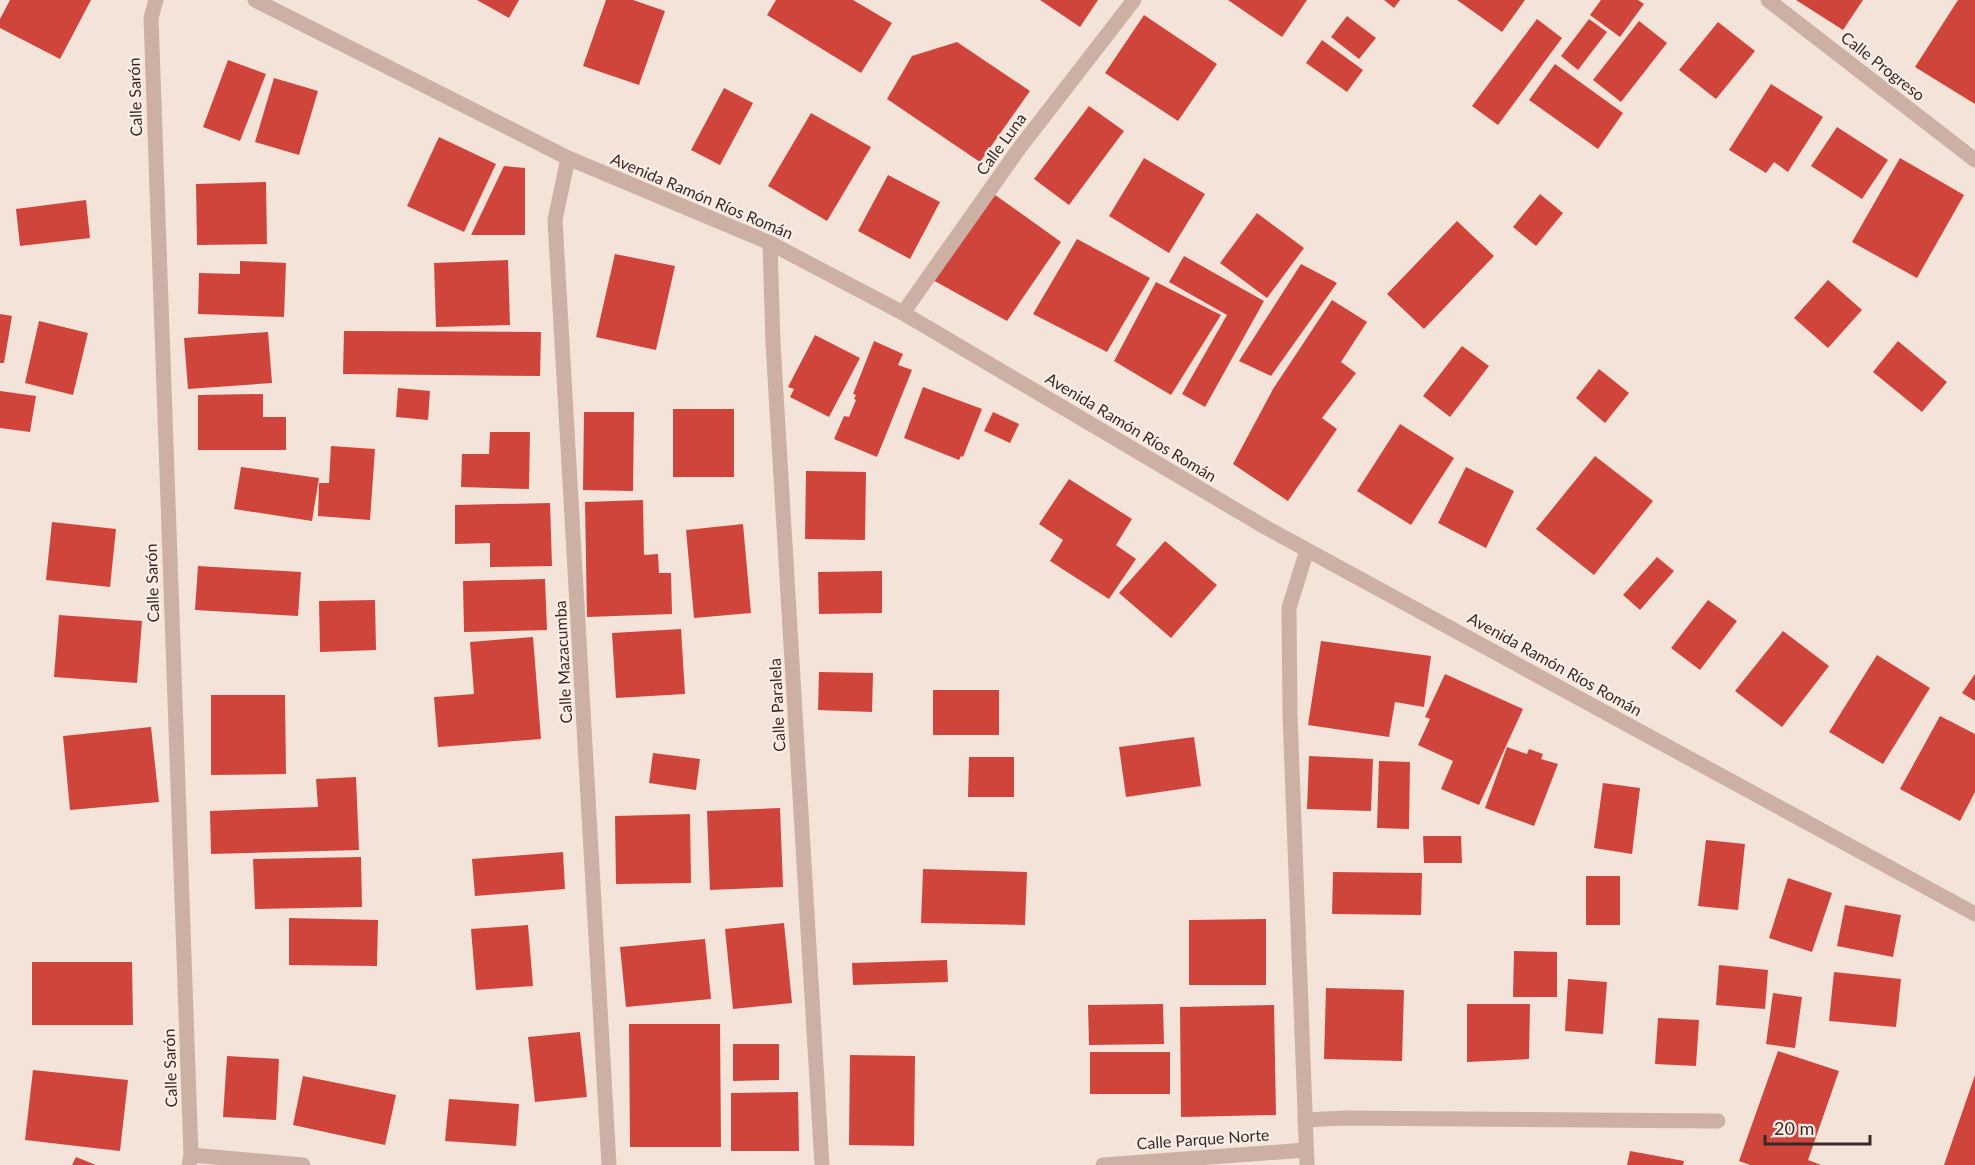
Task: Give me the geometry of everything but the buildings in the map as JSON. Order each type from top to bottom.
[{"type":"street","name":"Calle Sarón","points":[[156,0],[151,18],[190,1160]]},
{"type":"street","name":"Avenida Ramón Ríos Román","points":[[255,0],[568,158],[771,243],[903,313],[1307,550],[1975,914]]},
{"type":"street","name":"Calle Luna","points":[[903,313],[1018,150],[1134,0]]},
{"type":"street","name":"Calle Progreso","points":[[1768,0],[1975,160]]},
{"type":"street","name":"Calle Mazacumba","points":[[568,158],[555,220],[609,1165]]},
{"type":"street","name":"Calle Paralela","points":[[771,243],[774,363],[822,1165]]},
{"type":"street","points":[[1306,1157],[1290,715],[1289,608],[1307,550]]},
{"type":"street","points":[[1305,1120],[1345,1118],[1718,1121]]},
{"type":"street","name":"Calle Parque Norte","points":[[1103,1165],[1306,1157]]},
{"type":"street","points":[[190,1160],[303,1165]]}]
